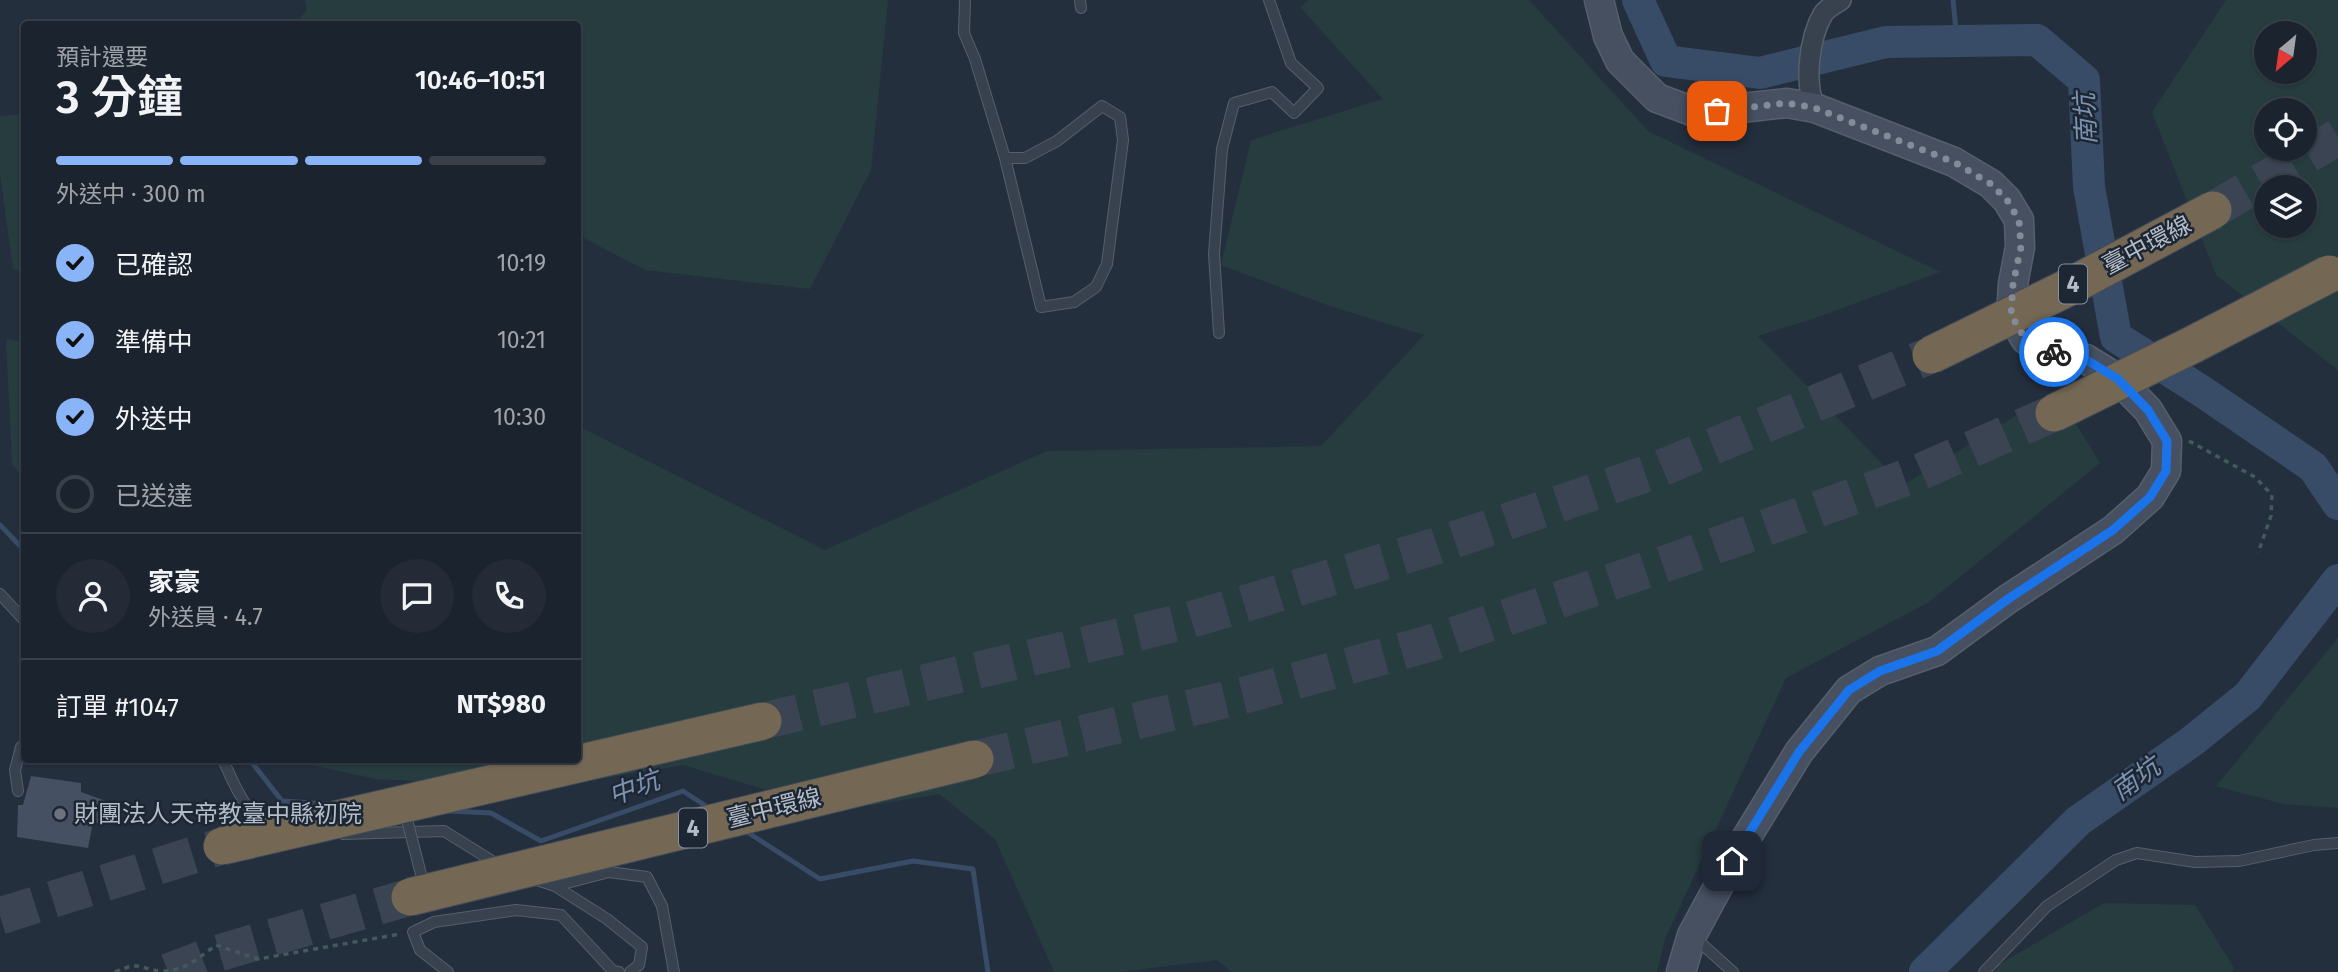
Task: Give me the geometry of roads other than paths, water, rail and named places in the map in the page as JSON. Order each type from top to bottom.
[{"type":"highway","name":"臺中環線","points":[[1931,355],[2065,289],[2213,210]]},
{"type":"highway","points":[[2054,413],[2329,274]]},
{"type":"highway","points":[[222,846],[763,722]]},
{"type":"highway","name":"臺中環線","points":[[416,907],[975,759]]},
{"type":"street","points":[[1600,0],[1608,36],[1620,61],[1657,97],[1697,113],[1812,102],[1954,162],[1991,184],[2007,200],[2019,220],[2021,247],[2013,284],[2011,315],[2026,340],[2046,351],[2085,359],[2118,379],[2148,410],[2167,441],[2166,471],[2150,497],[2113,530],[2008,599],[1937,651],[1880,671],[1849,690],[1799,752],[1732,861],[1692,935],[1681,972]]},
{"type":"street","points":[[1812,102],[1812,40],[1825,12],[1841,0]]},
{"type":"lane","points":[[965,0],[964,33],[975,59],[1005,158],[1041,307],[1074,302],[1096,287],[1107,264],[1123,140],[1120,117],[1102,106],[1057,141],[1025,158],[1005,158]]},
{"type":"lane","points":[[1219,333],[1214,254],[1222,149],[1234,103],[1272,92],[1294,113],[1318,88],[1291,63],[1269,0]]},
{"type":"lane","points":[[0,594],[21,617]]},
{"type":"lane","points":[[18,792],[15,770],[21,747]]},
{"type":"lane","points":[[224,763],[237,790],[259,820],[306,836],[320,835]]},
{"type":"lane","points":[[403,804],[420,950],[448,972]]},
{"type":"lane","points":[[333,835],[444,831],[505,869],[555,886],[607,919],[642,947],[639,965],[630,972]]},
{"type":"lane","points":[[1984,972],[2047,906],[2116,860],[2137,853],[2195,862],[2239,861],[2314,845],[2338,843]]},
{"type":"lane","points":[[555,886],[609,872],[647,877],[662,906],[674,972]]},
{"type":"lane","points":[[416,907],[434,922],[516,910],[561,915],[612,971],[619,972]]},
{"type":"lane","points":[[1692,935],[1733,972]]},
{"type":"waterway","name":"南坑","points":[[1638,0],[1666,61],[1760,73],[1886,42],[2037,40],[2084,80],[2089,187],[2116,337],[2313,467],[2338,504]]},
{"type":"waterway","points":[[1953,0],[1957,41]]},
{"type":"waterway","name":"中坑","points":[[0,525],[21,547]]},
{"type":"waterway","name":"南坑","points":[[1925,972],[2078,821],[2191,742],[2248,696],[2338,580]]},
{"type":"waterway","name":"中坑","points":[[252,763],[282,801],[328,804]]},
{"type":"waterway","name":"中坑","points":[[449,811],[491,813],[541,841],[683,791],[712,810]]},
{"type":"waterway","name":"中坑","points":[[744,830],[820,879],[913,861],[973,869],[988,972]]},
{"type":"tunnel","points":[[2213,210],[2338,137]]},
{"type":"tunnel","points":[[763,721],[1190,620],[1436,546],[1654,471],[1931,355]]},
{"type":"tunnel","points":[[975,759],[1245,695],[1431,643],[1673,561],[1913,475],[2054,413]]},
{"type":"tunnel","points":[[0,916],[222,846]]},
{"type":"tunnel","points":[[168,972],[215,954],[410,897]]},
{"type":"place","name":"財團法人天帝教臺中縣初院","points":[[60,814]]}]
